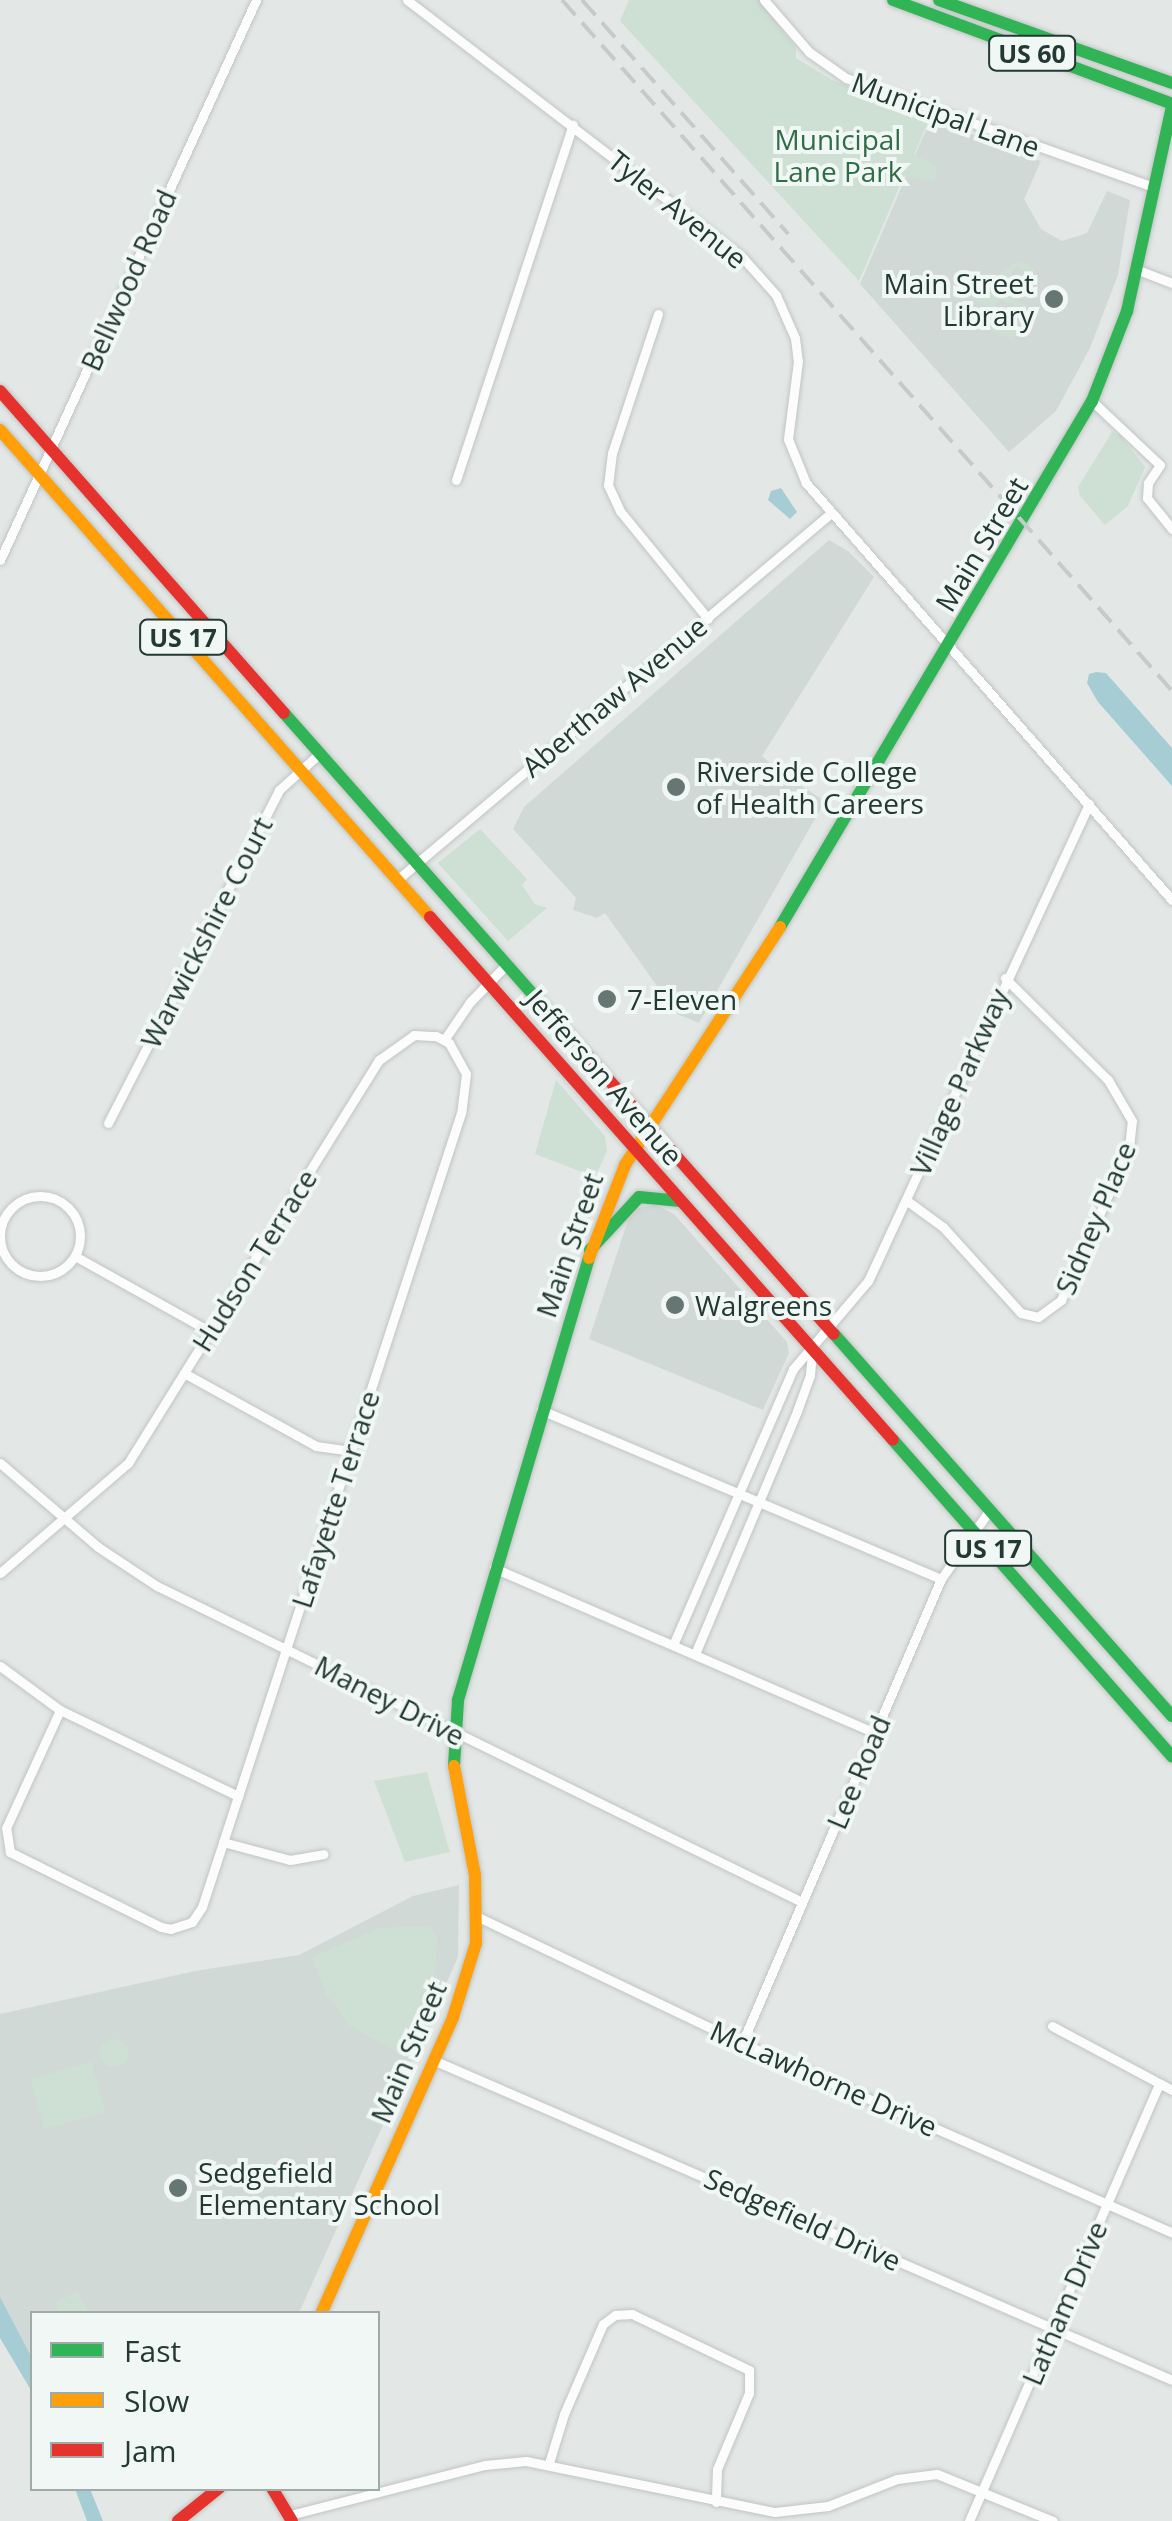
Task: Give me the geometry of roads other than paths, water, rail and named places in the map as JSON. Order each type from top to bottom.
[{"type":"main road","name":"US 60","points":[[893,0],[1172,106]]},
{"type":"main road","name":"US 60","points":[[939,0],[1172,84]]},
{"type":"main road","name":"Main Street","points":[[321,2311],[465,1984],[478,1917],[475,1875],[456,1790],[454,1734],[462,1676],[590,1250],[618,1177],[747,983],[1092,401],[1118,342],[1138,270],[1172,106]]},
{"type":"main road","name":"Jefferson Avenue","points":[[0,391],[1172,1716]]},
{"type":"main road","name":"Jefferson Avenue","points":[[0,430],[1172,1756]]},
{"type":"main road","points":[[590,1250],[637,1199],[651,1195],[681,1201]]},
{"type":"main road","points":[[178,2521],[215,2491]]},
{"type":"main road","points":[[274,2491],[291,2518]]},
{"type":"street","name":"Bellwood Road","points":[[0,560],[256,0]]},
{"type":"street","name":"Tyler Avenue","points":[[406,0],[743,258],[776,295],[796,338],[798,361],[788,438],[806,483],[1172,900]]},
{"type":"street","name":"Municipal Lane","points":[[764,0],[809,52],[846,78],[1154,187]]},
{"type":"street","points":[[456,480],[574,125]]},
{"type":"street","points":[[1138,270],[1172,282]]},
{"type":"street","points":[[658,314],[612,454],[608,485],[620,510],[708,619]]},
{"type":"street","points":[[1092,401],[1160,465]]},
{"type":"street","points":[[1172,461],[1160,465],[1148,483],[1147,498],[1172,529]]},
{"type":"street","name":"Aberthaw Avenue","points":[[398,880],[830,512]]},
{"type":"street","name":"Warwickshire Court","points":[[108,1123],[280,790],[320,753]]},
{"type":"street","name":"Village Parkway","points":[[673,1645],[793,1368],[830,1330],[868,1281],[1005,978],[1089,804]]},
{"type":"street","points":[[444,1040],[488,982],[507,964]]},
{"type":"street","name":"Sidney Place","points":[[906,1200],[943,1227],[1021,1312],[1038,1317],[1061,1300],[1129,1148],[1132,1121],[1108,1080],[1005,978]]},
{"type":"street","name":"Hudson Terrace","points":[[0,1573],[128,1463],[379,1060],[414,1036],[444,1040]]},
{"type":"street","name":"Lafayette Terrace","points":[[60,1710],[6,1828],[6,1845],[19,1860],[154,1924],[182,1927],[198,1916],[461,1113],[466,1074],[457,1052],[444,1040]]},
{"type":"street","points":[[24,1199],[56,1199],[77,1221],[80,1233],[75,1256],[51,1276],[20,1272],[2,1250],[4,1219],[24,1199]]},
{"type":"street","points":[[75,1256],[210,1332]]},
{"type":"street","points":[[695,1654],[810,1375],[812,1349]]},
{"type":"street","points":[[184,1373],[316,1446],[351,1451]]},
{"type":"street","points":[[541,1410],[941,1579]]},
{"type":"street","points":[[762,1440],[781,1450]]},
{"type":"street","name":"Maney Drive","points":[[0,1463],[65,1519],[157,1586],[802,1902]]},
{"type":"street","name":"Lee Road","points":[[742,2042],[941,1579],[990,1511]]},
{"type":"street","points":[[494,1568],[875,1733]]},
{"type":"street","points":[[0,1666],[60,1710],[238,1796]]},
{"type":"street","points":[[223,1842],[290,1860],[323,1854]]},
{"type":"street","name":"McLawhorne Drive","points":[[478,1917],[742,2042],[1172,2234]]},
{"type":"street","points":[[1052,2026],[1172,2090]]},
{"type":"street","name":"Sedgefield Drive","points":[[433,2060],[1172,2380]]},
{"type":"street","name":"Latham Drive","points":[[969,2521],[1159,2084]]},
{"type":"street","points":[[549,2462],[564,2414],[603,2324],[615,2315],[632,2314],[749,2370],[752,2385],[717,2470],[716,2502]]},
{"type":"street","points":[[291,2518],[485,2466],[549,2462],[775,2512],[810,2510],[920,2474],[955,2478],[1053,2521]]},
{"type":"water","points":[[781,488],[797,512],[790,519],[768,500],[771,491]]},
{"type":"water","points":[[1106,673],[1172,748],[1172,786],[1098,702],[1087,683],[1089,674]]},
{"type":"water","points":[[0,2297],[30,2354],[30,2389],[0,2338]]},
{"type":"water","points":[[76,2491],[91,2491],[103,2521],[87,2521]]},
{"type":"railway","points":[[562,0],[1172,691]]},
{"type":"railway","points":[[582,0],[788,234]]},
{"type":"place","name":"Main Street Library","points":[[1054,299]]},
{"type":"place","name":"Riverside College of Health Careers","points":[[676,787]]},
{"type":"place","name":"7-Eleven","points":[[607,999]]},
{"type":"place","name":"Walgreens","points":[[675,1305]]},
{"type":"place","name":"Sedgefield Elementary School","points":[[178,2188]]},
{"type":"park label","name":"Municipal Lane Park","points":[[838,155]]}]
